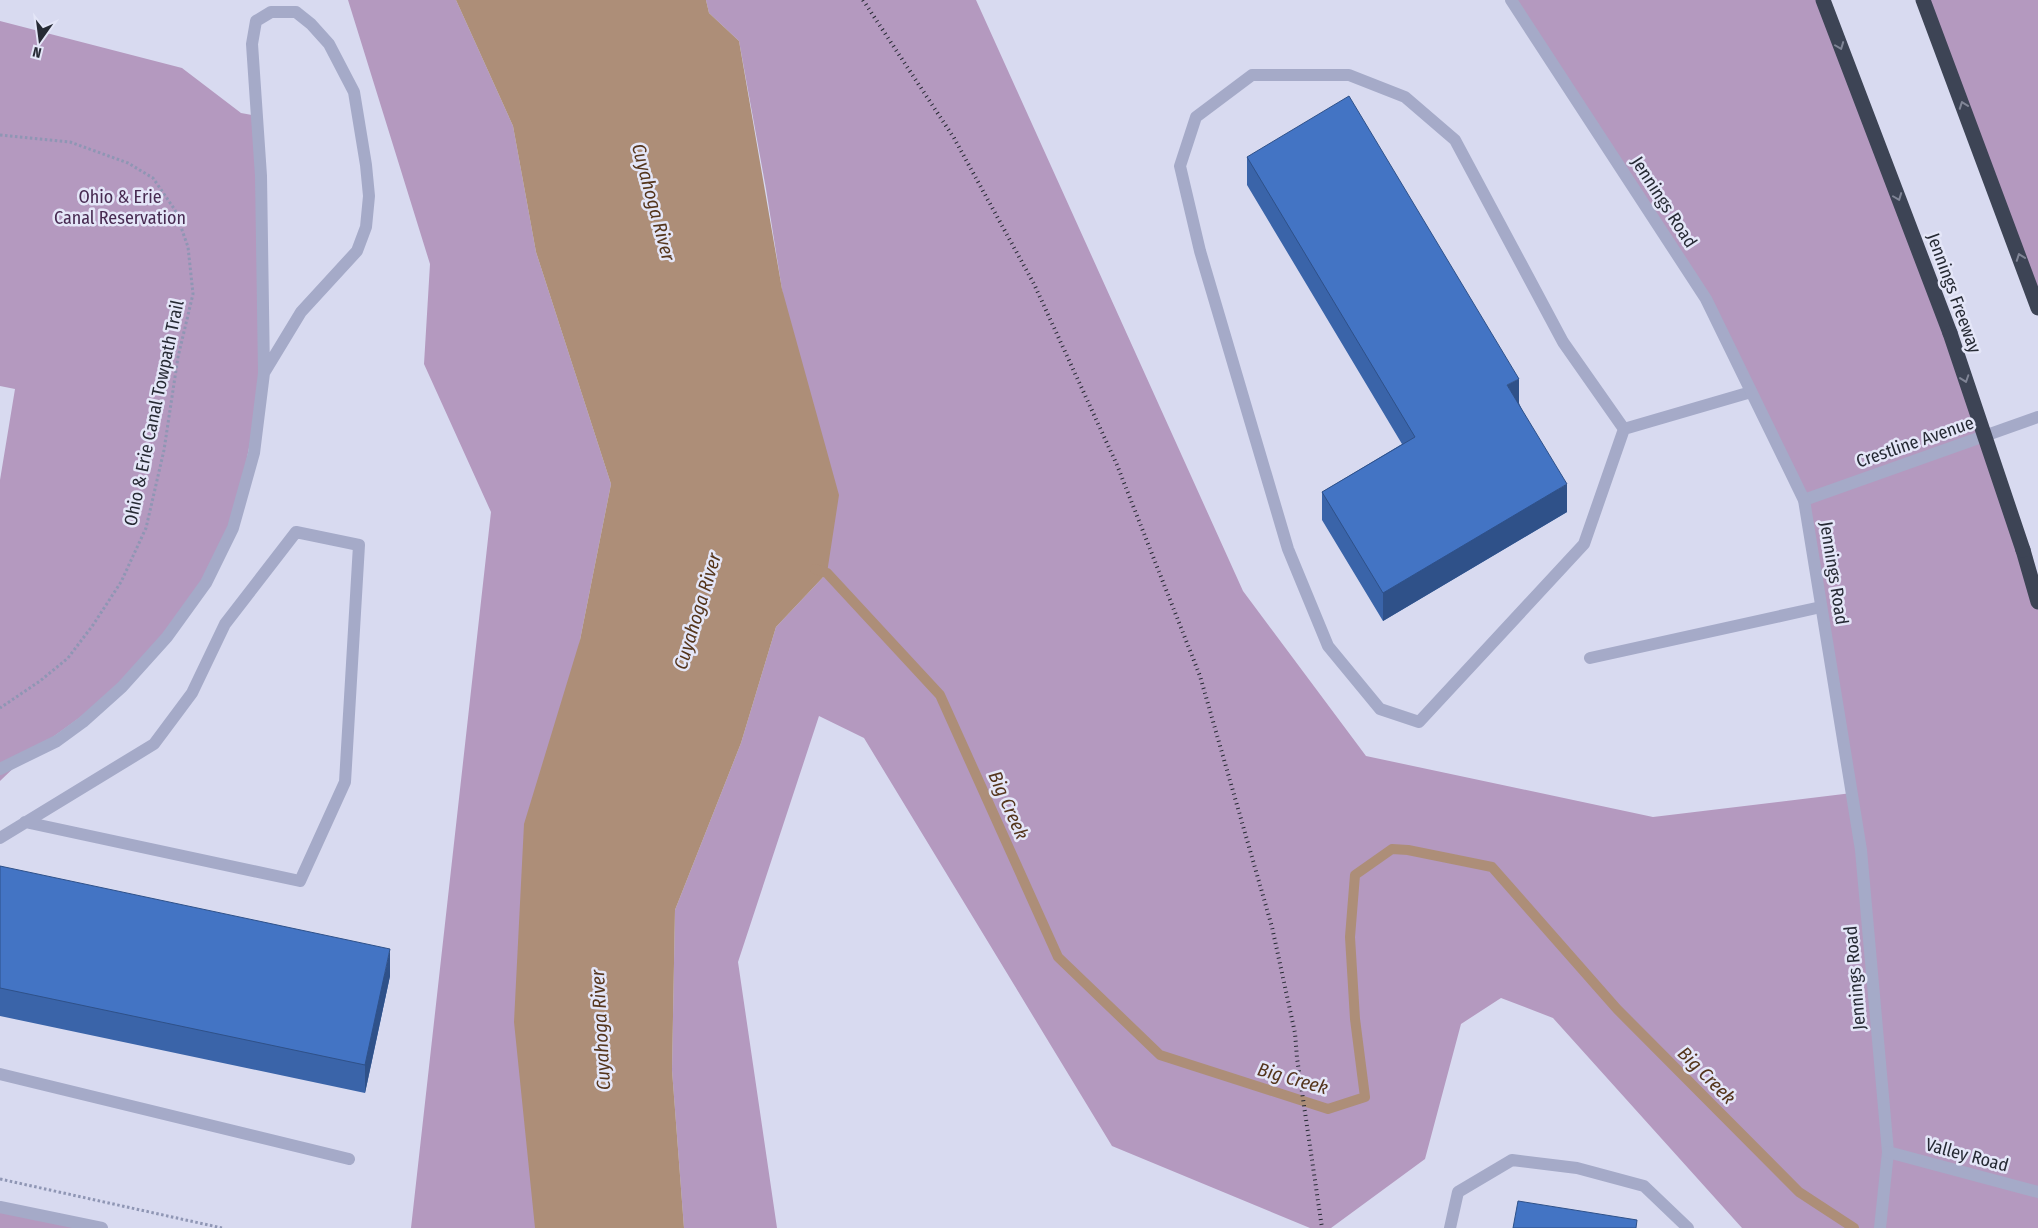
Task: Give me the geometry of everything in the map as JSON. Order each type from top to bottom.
[{"type":"highway","name":"Jennings Freeway","points":[[1823,0],[1950,333],[2023,550],[2038,602]]},
{"type":"highway","points":[[1923,0],[2037,305]]},
{"type":"street","name":"Jennings Road","points":[[1511,0],[1706,299],[1804,500],[1861,850],[1888,1152],[1880,1228]]},
{"type":"street","points":[[0,769],[57,741],[83,722],[122,687],[167,637],[206,582],[233,528],[254,453],[264,373],[261,176],[252,44],[256,22],[271,12],[296,12],[311,24],[329,44],[354,92],[369,196],[366,227],[357,251],[301,312],[264,373]]},
{"type":"street","points":[[1252,75],[1350,75],[1405,97],[1455,140],[1563,342],[1624,429],[1584,544],[1420,722],[1380,709],[1328,646],[1288,550],[1200,251],[1180,166],[1196,118],[1252,75]]},
{"type":"street","points":[[1624,429],[1751,392]]},
{"type":"street","name":"Crestline Avenue","points":[[1804,500],[2038,417]]},
{"type":"street","points":[[0,838],[25,822],[154,744],[192,693],[225,624],[296,532],[359,545],[345,782],[300,881],[25,822]]},
{"type":"street","points":[[1590,658],[1821,607]]},
{"type":"street","points":[[0,1074],[349,1159]]},
{"type":"street","name":"Valley Road","points":[[1888,1152],[2038,1192]]},
{"type":"street","points":[[1450,1228],[1458,1192],[1512,1160],[1577,1168],[1644,1186],[1688,1228]]},
{"type":"street","points":[[0,1207],[102,1228]]},
{"type":"path","name":"Ohio & Erie Canal Towpath Trail","points":[[0,135],[70,142],[128,164],[153,178],[175,210],[188,247],[193,294],[178,357],[164,450],[146,528],[122,582],[68,658],[40,681],[0,708]]},
{"type":"path","points":[[0,1179],[222,1228]]},
{"type":"green space","points":[[348,0],[456,0],[513,126],[536,252],[611,484],[580,640],[539,1228],[411,1228],[491,512],[424,364],[430,264]]},
{"type":"green space","points":[[706,0],[976,0],[1243,591],[1366,756],[1653,817],[1852,793],[1804,500],[1706,299],[1511,0],[1823,0],[1950,333],[2038,602],[2038,1228],[1742,1228],[1553,1018],[1501,998],[1461,1024],[1425,1159],[1331,1228],[1310,1228],[1112,1146],[864,738],[819,716],[738,962],[777,1228],[684,1228],[672,1070],[675,910],[741,743],[776,627],[827,573],[766,189],[739,41],[709,13]]},
{"type":"green space","points":[[1923,0],[2038,0],[2038,308]]},
{"type":"green space","name":"Ohio & Erie Canal Reservation","points":[[0,21],[182,68],[241,113],[257,116],[264,373],[233,528],[206,583],[122,687],[24,758],[0,781],[0,480],[15,389],[0,386]]},
{"type":"green space","points":[[0,1208],[94,1228],[0,1228]]},
{"type":"water","name":"Cuyahoga River","points":[[456,0],[706,0],[709,13],[739,41],[782,289],[839,495],[827,573],[776,627],[741,743],[675,910],[672,1070],[684,1228],[535,1228],[514,1022],[524,824],[580,640],[611,484],[536,252],[513,126]]},
{"type":"building","points":[[1349,96],[1519,379],[1507,385],[1567,484],[1383,593],[1322,492],[1415,437],[1247,157]]},
{"type":"building","points":[[0,866],[390,949],[365,1065],[0,988]]},
{"type":"building","points":[[1518,1201],[1637,1220],[1636,1228],[1513,1228]]},
{"type":"waterway","name":"Big Creek","points":[[815,569],[827,573],[940,695],[1058,957],[1160,1055],[1328,1109],[1365,1097],[1355,1019],[1350,937],[1355,875],[1392,849],[1408,850],[1492,867],[1617,1009],[1799,1192],[1854,1228]]},
{"type":"railway","points":[[863,0],[954,138],[1034,284],[1117,465],[1200,676],[1272,927],[1295,1033],[1322,1228]]}]
